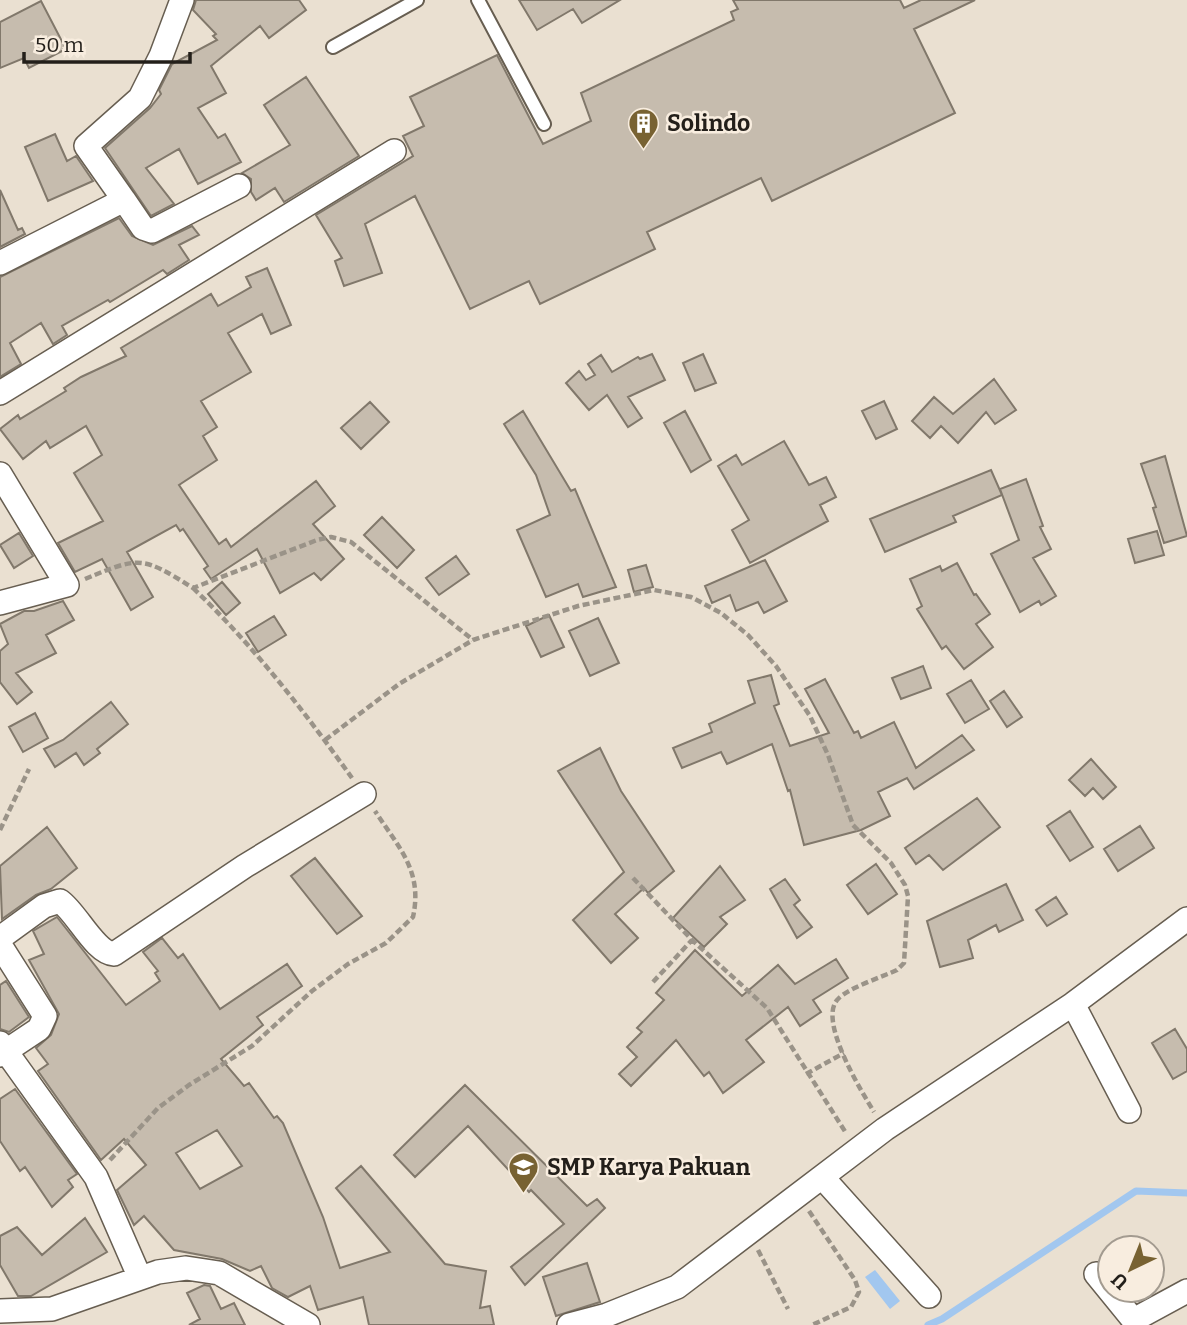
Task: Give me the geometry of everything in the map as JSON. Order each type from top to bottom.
[{"type":"street","points":[[182,0],[161,56],[140,98],[86,146],[143,228],[152,231],[239,186]]},
{"type":"street","points":[[0,393],[394,151]]},
{"type":"street","points":[[0,263],[41,245],[124,200]]},
{"type":"street","points":[[0,474],[67,585],[0,603]]},
{"type":"street","points":[[0,938],[44,906],[60,901],[68,906],[102,950],[114,954],[245,866],[364,794]]},
{"type":"street","points":[[569,1325],[607,1315],[677,1287],[885,1129],[1073,1003],[1187,919]]},
{"type":"street","points":[[0,945],[45,1016],[39,1029],[2,1050],[96,1177],[140,1278]]},
{"type":"street","points":[[1073,1003],[1129,1111]]},
{"type":"street","points":[[823,1178],[929,1296]]},
{"type":"street","points":[[0,1311],[52,1309],[171,1268],[219,1273],[308,1325]]},
{"type":"street","points":[[1166,1302],[1187,1291]]},
{"type":"street","points":[[1120,1304],[1131,1317],[1139,1317],[1163,1304]]},
{"type":"lane","points":[[333,47],[417,0]]},
{"type":"lane","points":[[478,0],[544,124]]},
{"type":"path","points":[[67,585],[123,564],[139,561],[156,565],[193,588],[317,540],[342,538],[351,541],[473,640]]},
{"type":"path","points":[[325,740],[399,684],[473,640],[578,606],[654,590],[691,597],[721,613],[748,635],[776,666],[819,733],[853,825],[891,863],[905,885],[908,896],[904,963],[897,970],[838,998],[833,1007],[833,1023],[848,1070],[885,1129]]},
{"type":"path","points":[[0,830],[29,769]]},
{"type":"path","points":[[633,878],[692,940],[767,1008],[806,1074],[860,1150]]},
{"type":"path","points":[[653,982],[692,940]]},
{"type":"path","points":[[96,1177],[158,1108],[188,1085],[252,1046],[312,991]]},
{"type":"path","points":[[806,1074],[844,1053]]},
{"type":"path","points":[[799,1195],[855,1280],[859,1292],[851,1307],[812,1325]]},
{"type":"path","points":[[748,1234],[788,1309]]},
{"type":"water","points":[[875,1270],[900,1301],[890,1309],[865,1277]]},
{"type":"building","points":[[196,0],[299,0],[306,10],[269,38],[260,26],[211,66],[226,93],[198,108],[218,138],[225,134],[241,162],[198,184],[179,149],[146,168],[174,204],[151,216],[105,148],[150,108],[161,94],[159,90],[172,64],[217,40],[213,36],[216,34],[193,10]]},
{"type":"building","points":[[519,0],[620,0],[582,23],[573,9],[537,30]]},
{"type":"building","name":"Solindo","points":[[733,0],[900,0],[904,8],[921,0],[975,0],[914,29],[955,113],[772,201],[761,178],[647,232],[655,249],[540,304],[529,281],[470,309],[415,196],[365,224],[382,273],[344,286],[335,261],[342,258],[316,215],[413,156],[403,136],[424,126],[410,97],[497,55],[543,144],[591,121],[581,93],[734,20],[731,12],[738,9]]},
{"type":"building","points":[[41,1],[66,49],[29,68],[24,58],[0,68],[0,22]]},
{"type":"building","points":[[306,77],[359,156],[284,202],[275,188],[256,200],[251,192],[251,179],[242,173],[290,145],[264,105]]},
{"type":"building","points":[[55,134],[67,161],[76,156],[93,181],[48,201],[25,147]]},
{"type":"building","points":[[0,190],[18,230],[22,228],[25,234],[0,247]]},
{"type":"building","points":[[119,218],[132,236],[153,245],[192,226],[199,235],[179,245],[189,260],[167,274],[163,270],[110,302],[108,300],[62,326],[67,335],[53,344],[41,323],[10,343],[21,364],[0,377],[0,277]]},
{"type":"building","points":[[267,268],[291,325],[271,334],[262,314],[228,333],[251,372],[201,401],[217,427],[203,436],[217,460],[179,485],[219,544],[226,539],[231,547],[316,481],[335,506],[313,524],[344,559],[321,580],[314,573],[280,593],[257,549],[211,579],[204,569],[208,566],[183,529],[180,531],[176,525],[127,552],[153,597],[131,610],[102,559],[75,572],[58,543],[103,521],[74,473],[102,455],[86,426],[50,448],[46,441],[23,459],[0,429],[18,415],[20,419],[66,391],[64,388],[81,377],[126,356],[121,348],[211,294],[218,306],[251,287],[246,277]]},
{"type":"building","points":[[652,354],[665,380],[628,397],[642,418],[628,427],[607,395],[589,410],[566,383],[579,371],[586,380],[595,375],[588,364],[601,355],[612,372],[638,357],[640,359]]},
{"type":"building","points":[[703,354],[716,383],[695,391],[683,363]]},
{"type":"building","points":[[994,379],[1016,410],[995,424],[986,412],[958,443],[941,426],[930,438],[912,421],[934,397],[953,414]]},
{"type":"building","points":[[884,401],[897,429],[876,439],[862,411]]},
{"type":"building","points":[[370,402],[389,422],[361,449],[341,428]]},
{"type":"building","points":[[523,411],[571,491],[575,489],[616,587],[583,597],[578,584],[546,597],[517,530],[550,515],[536,475],[504,424]]},
{"type":"building","points":[[685,411],[711,460],[691,472],[664,423]]},
{"type":"building","points":[[784,441],[809,485],[826,477],[836,497],[820,505],[828,521],[750,563],[732,530],[749,520],[718,466],[736,455],[742,465]]},
{"type":"building","points":[[1165,456],[1187,536],[1164,543],[1153,508],[1156,507],[1141,464]]},
{"type":"building","points":[[991,470],[1002,495],[953,516],[956,522],[885,552],[870,519]]},
{"type":"building","points":[[1026,479],[1043,526],[1040,527],[1051,549],[1033,558],[1056,596],[1041,605],[1039,601],[1020,612],[991,554],[1019,540],[1000,489]]},
{"type":"building","points":[[382,517],[414,550],[397,568],[364,535]]},
{"type":"building","points":[[1157,531],[1164,555],[1135,563],[1128,539]]},
{"type":"building","points":[[19,533],[33,556],[14,568],[0,545]]},
{"type":"building","points":[[456,556],[469,574],[439,595],[426,578]]},
{"type":"building","points":[[765,560],[787,601],[764,613],[758,602],[736,611],[730,595],[712,603],[705,586]]},
{"type":"building","points":[[957,563],[974,595],[976,594],[990,614],[976,624],[993,647],[964,669],[946,646],[942,649],[917,609],[922,606],[910,579],[940,566],[942,571]]},
{"type":"building","points":[[646,565],[653,587],[634,592],[628,570]]},
{"type":"building","points":[[222,582],[240,603],[226,615],[208,594]]},
{"type":"building","points":[[63,601],[74,620],[46,635],[56,653],[16,673],[32,692],[17,704],[0,682],[0,651],[8,644],[0,624],[24,611],[34,611]]},
{"type":"building","points":[[549,615],[564,647],[541,657],[526,626]]},
{"type":"building","points":[[274,616],[286,635],[258,652],[246,633]]},
{"type":"building","points":[[598,618],[619,663],[590,676],[569,631]]},
{"type":"building","points":[[923,666],[931,688],[901,699],[892,678]]},
{"type":"building","points":[[771,675],[779,704],[774,706],[790,746],[829,733],[805,689],[825,679],[854,733],[858,731],[861,738],[894,722],[916,768],[962,735],[974,750],[914,789],[907,778],[878,792],[890,816],[861,830],[804,845],[790,790],[788,791],[772,744],[727,764],[721,752],[682,768],[673,748],[712,732],[709,724],[755,703],[748,681]]},
{"type":"building","points":[[971,680],[989,709],[965,723],[947,694]]},
{"type":"building","points":[[1004,691],[1022,717],[1007,727],[990,701]]},
{"type":"building","points":[[111,702],[128,724],[97,749],[100,753],[84,765],[76,753],[55,767],[44,749],[63,740]]},
{"type":"building","points":[[35,713],[48,738],[23,752],[9,727]]},
{"type":"building","points":[[600,748],[621,791],[674,871],[648,893],[644,888],[615,914],[638,938],[611,963],[573,920],[624,872],[558,771]]},
{"type":"building","points":[[1091,759],[1116,787],[1103,799],[1093,788],[1085,796],[1069,780]]},
{"type":"building","points":[[977,798],[1000,827],[943,870],[929,855],[916,864],[905,848]]},
{"type":"building","points":[[1070,811],[1093,847],[1070,861],[1047,826]]},
{"type":"building","points":[[1140,826],[1154,848],[1118,871],[1104,849]]},
{"type":"building","points":[[47,827],[77,868],[51,889],[36,895],[2,919],[0,866]]},
{"type":"building","points":[[315,858],[362,916],[337,934],[291,876]]},
{"type":"building","points":[[876,864],[897,894],[868,914],[847,885]]},
{"type":"building","points":[[720,866],[745,900],[720,917],[727,924],[704,947],[673,918]]},
{"type":"building","points":[[785,879],[800,900],[794,905],[812,927],[797,938],[770,889]]},
{"type":"building","points":[[1006,884],[1023,920],[999,932],[996,925],[968,940],[973,958],[940,967],[927,921]]},
{"type":"building","points":[[1056,897],[1067,914],[1047,926],[1036,910]]},
{"type":"building","points":[[57,917],[126,1005],[160,981],[155,973],[158,971],[143,952],[162,938],[178,958],[183,954],[220,1009],[287,964],[302,986],[257,1017],[263,1025],[221,1059],[244,1086],[249,1083],[274,1118],[277,1116],[283,1123],[323,1217],[340,1268],[390,1252],[336,1188],[361,1166],[445,1264],[486,1271],[480,1308],[490,1306],[494,1325],[369,1325],[363,1297],[318,1310],[310,1286],[288,1297],[272,1288],[261,1266],[250,1271],[222,1259],[174,1250],[144,1216],[134,1225],[117,1190],[146,1165],[124,1139],[101,1160],[38,1071],[48,1064],[36,1048],[51,1035],[59,1014],[29,960],[44,954],[33,931]],"holes":[[[217,1130],[242,1166],[200,1189],[176,1153]]]},
{"type":"building","points":[[695,950],[742,996],[778,965],[795,984],[836,959],[848,978],[813,1000],[821,1012],[800,1026],[788,1007],[746,1040],[764,1062],[723,1093],[709,1072],[704,1076],[676,1040],[631,1086],[619,1074],[637,1057],[627,1047],[642,1032],[637,1028],[664,1000],[656,993]]},
{"type":"building","points":[[6,981],[29,1017],[9,1032],[0,1029],[0,985]]},
{"type":"building","points":[[1175,1029],[1187,1049],[1187,1071],[1173,1079],[1152,1043]]},
{"type":"building","points":[[465,1085],[587,1206],[597,1199],[605,1208],[525,1285],[511,1267],[564,1224],[531,1190],[529,1192],[468,1126],[415,1177],[394,1155]]},
{"type":"building","points":[[15,1089],[77,1174],[68,1180],[73,1187],[52,1207],[25,1167],[20,1171],[0,1141],[0,1099]]},
{"type":"building","points":[[85,1218],[107,1252],[31,1296],[18,1296],[0,1265],[0,1236],[17,1227],[42,1255]]},
{"type":"building","points":[[587,1263],[600,1302],[556,1316],[543,1277]]},
{"type":"building","points":[[204,1285],[210,1286],[221,1309],[234,1303],[245,1325],[189,1325],[200,1319],[187,1293]]},
{"type":"waterway","points":[[928,1325],[942,1319],[1136,1191],[1187,1193]]},
{"type":"place","name":"Solindo","points":[[644,150]]},
{"type":"place","name":"SMP Karya Pakuan","points":[[524,1194]]}]
